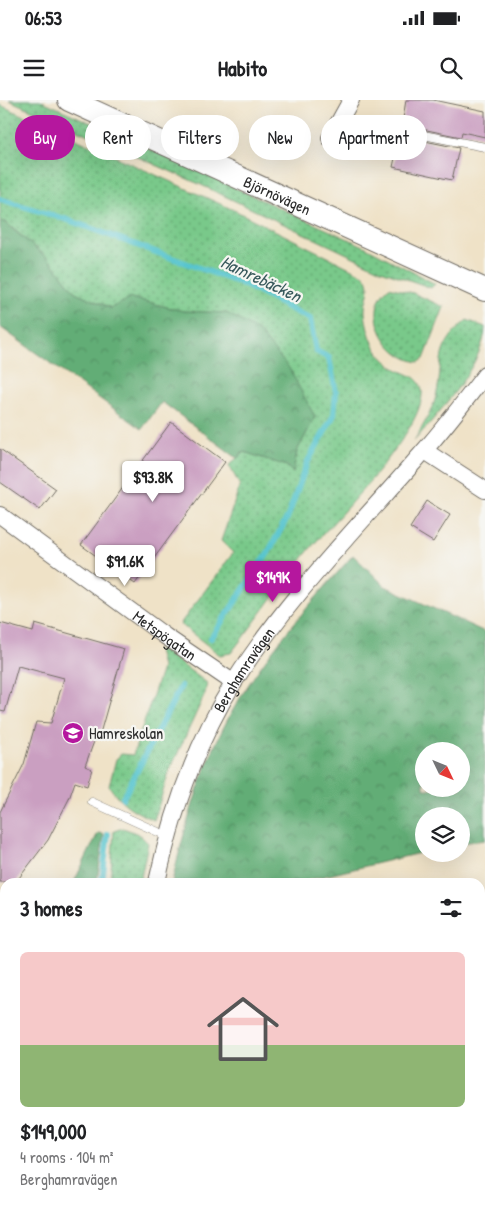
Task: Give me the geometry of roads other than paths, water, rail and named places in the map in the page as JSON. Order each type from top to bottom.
[{"type":"main road","name":"Björnövägen","points":[[69,100],[485,290]]},
{"type":"street","points":[[343,115],[351,100]]},
{"type":"street","name":"Berghamravägen","points":[[158,878],[167,836],[195,757],[234,683],[327,560],[424,451],[485,375]]},
{"type":"street","points":[[424,451],[485,490]]},
{"type":"street","name":"Metspögatan","points":[[0,515],[165,636],[234,683]]},
{"type":"lane","points":[[427,136],[485,147]]},
{"type":"lane","points":[[92,802],[167,836]]},
{"type":"waterway","name":"Hamrebäcken","points":[[0,199],[68,220],[243,284],[310,319],[316,351],[329,358],[336,392],[334,415],[307,463],[288,516],[268,553],[211,638]]},
{"type":"waterway","name":"Hamrebäcken","points":[[123,798],[181,686]]},
{"type":"waterway","name":"Hamrebäcken","points":[[102,878],[108,834]]},
{"type":"place","name":"Hamreskolan","points":[[73,733]]}]
